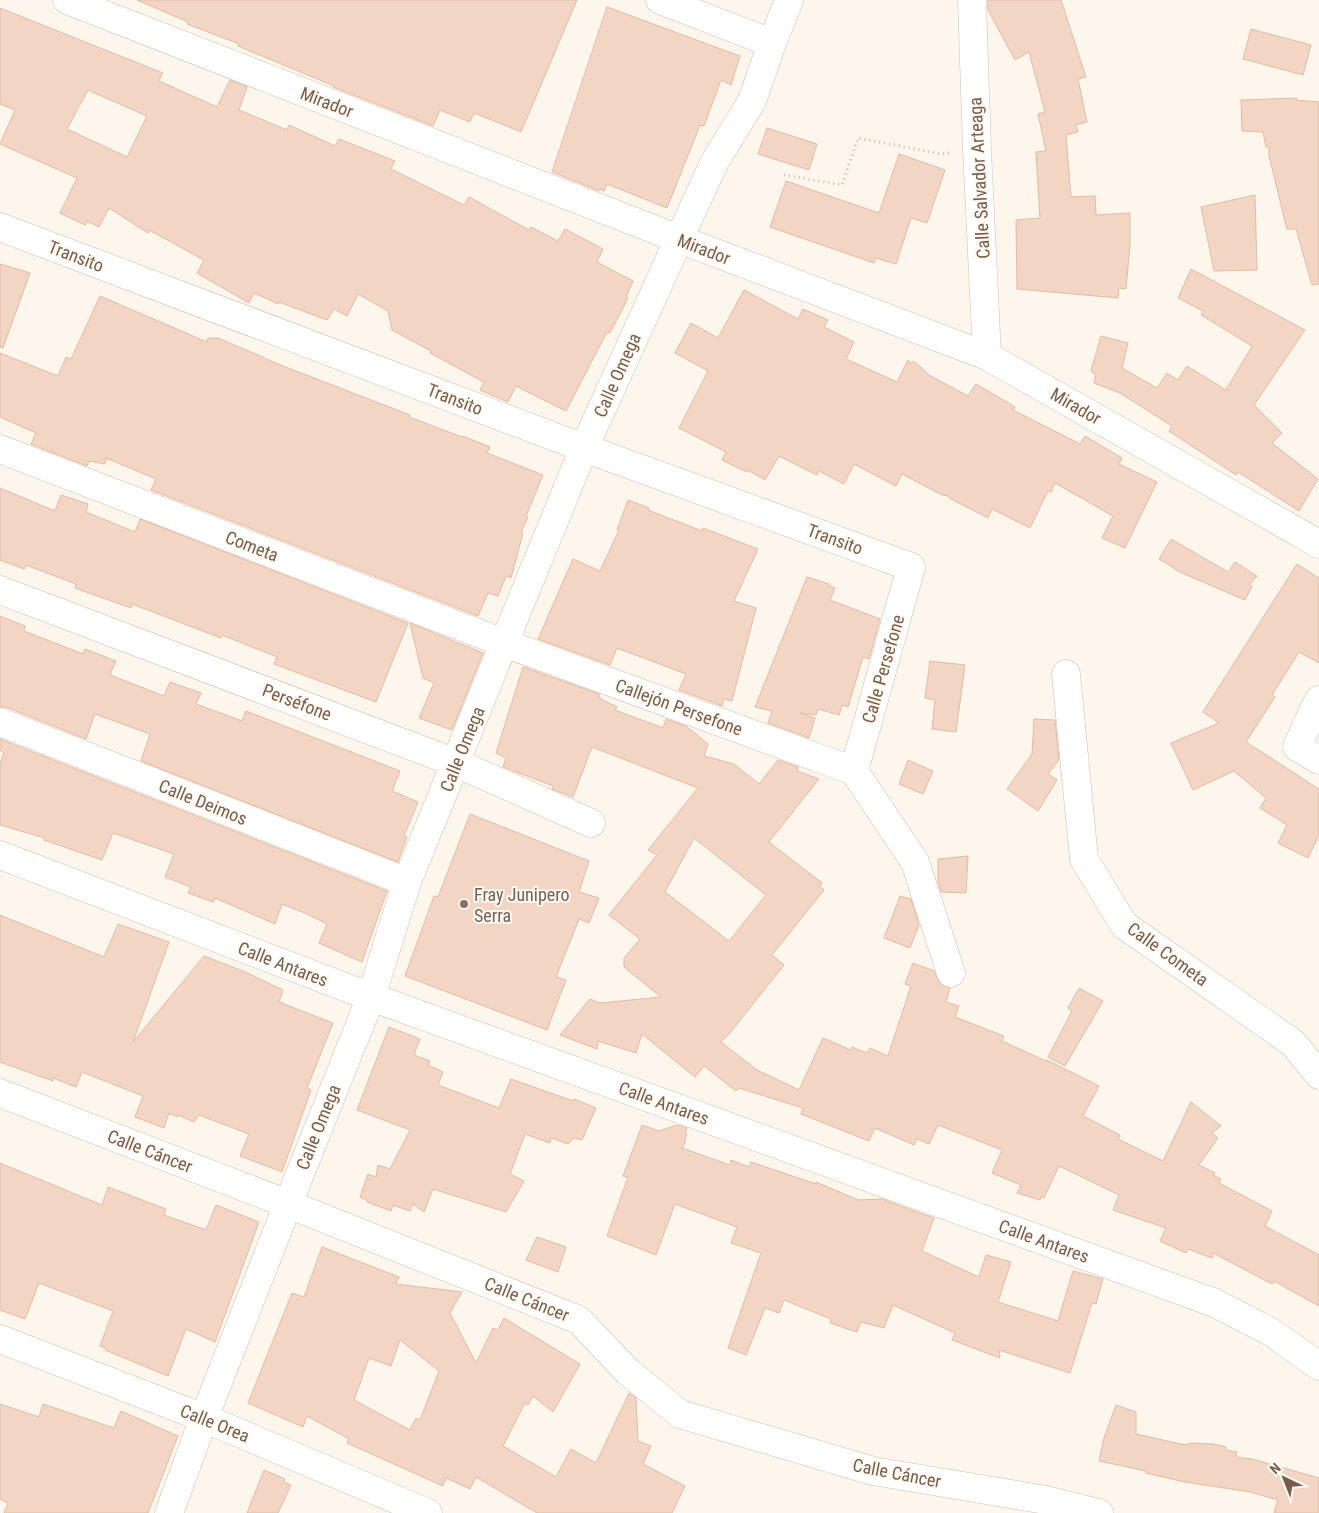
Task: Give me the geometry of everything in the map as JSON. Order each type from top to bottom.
[{"type":"street","name":"Mirador","points":[[67,0],[679,239],[988,356],[1319,544]]},
{"type":"street","points":[[660,0],[772,43]]},
{"type":"street","name":"Calle Omega","points":[[169,1513],[204,1418],[371,997],[407,882],[584,448],[715,161],[752,101],[789,0]]},
{"type":"street","name":"Calle Salvador Arteaga","points":[[972,0],[977,150],[988,356]]},
{"type":"street","name":"Transito","points":[[0,227],[584,448],[911,567]]},
{"type":"street","name":"Cometa","points":[[0,450],[504,644]]},
{"type":"street","name":"Calle Persefone","points":[[854,771],[911,567]]},
{"type":"street","name":"Perséfone","points":[[0,590],[456,763],[591,823]]},
{"type":"street","name":"Callejón Persefone","points":[[504,644],[854,771]]},
{"type":"street","name":"Calle Cometa","points":[[1066,674],[1084,859],[1124,925],[1293,1043],[1319,1075]]},
{"type":"street","points":[[1319,700],[1298,747],[1319,760]]},
{"type":"street","name":"Calle Deimos","points":[[0,722],[407,882]]},
{"type":"street","points":[[854,771],[915,862],[951,973]]},
{"type":"street","name":"Calle Antares","points":[[0,856],[371,997],[1215,1303],[1271,1332],[1319,1366]]},
{"type":"street","name":"Calle Cáncer","points":[[0,1093],[288,1204],[579,1320],[628,1372],[680,1414],[873,1471],[1046,1500],[1099,1513]]},
{"type":"street","name":"Calle Orea","points":[[0,1339],[204,1418],[428,1513]]},
{"type":"path","points":[[784,175],[842,185],[858,138],[942,154],[977,150]]},
{"type":"building","points":[[137,0],[577,0],[521,132],[474,113],[470,122],[440,110],[433,126],[333,87],[238,46],[239,44],[187,24],[188,22]]},
{"type":"building","points":[[988,0],[1061,0],[1086,77],[1078,79],[1087,122],[1076,125],[1078,132],[1066,135],[1071,197],[1095,196],[1096,215],[1130,213],[1130,245],[1126,289],[1119,288],[1118,298],[1017,289],[1016,220],[1040,218],[1036,152],[1046,151],[1038,114],[1045,112],[1029,52],[1015,60],[988,10]]},
{"type":"building","points":[[607,7],[740,56],[731,85],[721,80],[704,126],[700,125],[667,208],[607,184],[604,191],[600,189],[599,191],[552,172]]},
{"type":"building","points":[[0,8],[163,73],[159,81],[217,107],[230,80],[247,87],[239,110],[287,130],[289,125],[335,146],[339,139],[395,161],[391,169],[464,205],[469,197],[529,230],[531,227],[558,241],[565,229],[603,249],[597,262],[633,281],[626,297],[628,298],[610,333],[607,332],[566,411],[516,386],[508,402],[480,390],[484,382],[392,330],[388,311],[358,294],[347,316],[334,309],[327,320],[279,302],[278,304],[254,293],[249,303],[197,273],[204,260],[149,230],[148,233],[109,208],[99,227],[87,221],[85,225],[60,213],[77,178],[0,144],[15,110],[0,104]],"holes":[[[88,90],[147,116],[127,157],[67,129]]]},
{"type":"building","points":[[1251,29],[1311,45],[1303,75],[1243,59]]},
{"type":"building","points":[[1297,98],[1296,100],[1319,102],[1319,284],[1312,285],[1296,229],[1287,229],[1269,156],[1269,147],[1266,147],[1263,132],[1242,131],[1241,100]]},
{"type":"building","points":[[767,128],[817,144],[809,170],[758,154]]},
{"type":"building","points":[[899,154],[945,170],[927,223],[911,218],[896,264],[876,258],[874,263],[770,227],[786,181],[879,213]]},
{"type":"building","points":[[1255,195],[1257,270],[1214,271],[1201,207]]},
{"type":"building","points":[[0,264],[30,273],[3,348],[0,347]]},
{"type":"building","points":[[1191,269],[1305,330],[1254,405],[1282,433],[1272,443],[1318,479],[1299,511],[1238,472],[1236,475],[1169,431],[1172,426],[1120,393],[1094,383],[1096,375],[1091,371],[1101,336],[1128,343],[1122,368],[1157,388],[1167,373],[1178,380],[1187,366],[1226,390],[1252,346],[1201,315],[1203,311],[1178,298]]},
{"type":"building","points":[[744,290],[798,319],[803,309],[828,320],[824,327],[854,342],[846,359],[897,382],[908,360],[911,363],[914,361],[929,375],[968,396],[976,384],[1015,407],[1013,410],[1080,444],[1085,436],[1122,458],[1119,464],[1157,482],[1125,548],[1102,538],[1113,516],[1055,483],[1051,492],[1048,491],[1030,528],[992,509],[988,518],[949,498],[949,496],[942,495],[902,474],[896,486],[854,464],[844,484],[819,471],[817,475],[779,456],[765,480],[748,470],[747,472],[722,460],[726,452],[679,428],[708,371],[675,353],[691,323],[718,338]]},
{"type":"building","points":[[100,296],[207,342],[208,338],[218,338],[283,366],[410,415],[409,417],[463,436],[490,447],[487,453],[543,475],[521,532],[523,533],[511,578],[506,576],[498,596],[488,593],[478,616],[151,490],[156,479],[106,458],[105,464],[89,461],[87,466],[31,444],[36,433],[0,417],[0,353],[58,376],[66,357],[71,359]]},
{"type":"building","points":[[0,488],[55,511],[61,495],[88,504],[86,512],[135,532],[140,519],[408,623],[376,702],[274,664],[277,657],[222,635],[221,638],[132,604],[131,608],[75,588],[76,584],[26,565],[24,569],[0,560]]},
{"type":"building","points":[[628,500],[702,531],[703,528],[758,549],[734,601],[756,608],[732,701],[724,699],[722,706],[679,690],[686,674],[617,648],[610,665],[538,639],[573,559],[600,571],[619,530],[617,530]]},
{"type":"building","points":[[1171,539],[1228,572],[1235,562],[1257,576],[1249,585],[1252,586],[1245,600],[1182,573],[1159,559]]},
{"type":"building","points":[[1297,564],[1319,578],[1319,663],[1299,652],[1272,695],[1275,697],[1246,742],[1319,789],[1319,835],[1308,858],[1278,843],[1287,825],[1260,808],[1266,798],[1234,771],[1193,790],[1171,743],[1219,723],[1203,712]]},
{"type":"building","points":[[807,577],[829,584],[835,588],[830,600],[880,619],[869,659],[863,657],[848,707],[842,705],[839,715],[818,709],[816,715],[800,713],[815,718],[809,738],[768,723],[772,711],[755,707]]},
{"type":"building","points":[[0,616],[25,626],[24,631],[83,654],[85,649],[116,661],[110,675],[164,696],[170,682],[201,693],[196,704],[242,721],[246,711],[400,771],[392,791],[418,802],[404,836],[407,837],[398,862],[141,761],[150,734],[95,714],[86,739],[6,707],[0,707]]},
{"type":"building","points":[[410,623],[483,653],[452,730],[419,718],[434,683],[423,678]]},
{"type":"building","points":[[930,661],[965,665],[956,732],[932,729],[935,700],[925,698]]},
{"type":"building","points":[[523,667],[599,694],[599,698],[617,707],[615,710],[663,728],[666,719],[686,726],[708,744],[704,756],[734,764],[759,784],[778,760],[798,767],[797,771],[819,779],[769,842],[822,883],[820,886],[824,890],[772,955],[784,965],[721,1042],[757,1070],[799,1090],[823,1038],[851,1050],[852,1047],[867,1053],[870,1048],[888,1056],[911,986],[905,984],[913,963],[934,971],[940,984],[950,988],[946,1002],[959,1006],[955,1017],[1004,1036],[1002,1041],[1047,1060],[1099,1086],[1083,1116],[1120,1135],[1118,1139],[1163,1161],[1191,1102],[1221,1126],[1212,1133],[1218,1138],[1199,1165],[1215,1173],[1213,1175],[1221,1179],[1219,1183],[1272,1211],[1265,1226],[1319,1255],[1319,1306],[1274,1281],[1272,1284],[1213,1253],[1212,1258],[1188,1249],[1186,1253],[1160,1241],[1166,1228],[1113,1210],[1119,1195],[1059,1166],[1044,1198],[1041,1196],[1040,1200],[1017,1193],[1021,1185],[992,1173],[1002,1150],[938,1125],[929,1144],[917,1139],[914,1145],[875,1128],[869,1141],[801,1114],[803,1108],[739,1088],[736,1091],[704,1066],[695,1077],[642,1034],[636,1053],[598,1041],[597,1049],[560,1035],[590,999],[600,1003],[661,997],[624,967],[624,958],[640,939],[609,915],[657,855],[648,850],[698,788],[592,747],[573,797],[552,789],[553,786],[503,767],[506,758],[496,753]],"holes":[[[694,838],[766,895],[729,941],[665,892]]]},
{"type":"building","points":[[1034,719],[1055,720],[1059,760],[1048,774],[1057,780],[1038,811],[1007,789],[1032,754]]},
{"type":"building","points":[[0,739],[387,891],[362,962],[319,943],[327,924],[282,904],[275,924],[215,898],[213,902],[188,893],[191,887],[165,877],[174,854],[113,833],[102,860],[44,840],[45,838],[0,825],[0,763],[4,753],[0,750]]},
{"type":"building","points":[[908,760],[933,771],[923,794],[899,784]]},
{"type":"building","points":[[470,814],[589,861],[579,892],[599,898],[589,923],[579,919],[556,977],[566,980],[547,1030],[405,976],[434,896],[438,897]]},
{"type":"building","points":[[968,856],[966,893],[941,892],[938,882],[938,859]]},
{"type":"building","points":[[900,896],[911,899],[919,925],[910,948],[884,938]]},
{"type":"building","points":[[0,915],[104,957],[118,924],[169,942],[133,1042],[204,956],[243,971],[283,990],[279,1002],[333,1023],[307,1088],[311,1090],[282,1172],[240,1156],[249,1134],[199,1115],[194,1122],[169,1113],[164,1128],[135,1117],[143,1096],[82,1072],[76,1087],[0,1062]]},
{"type":"building","points":[[1079,988],[1103,1001],[1065,1066],[1048,1057],[1072,1011],[1068,1008]]},
{"type":"building","points":[[389,1027],[420,1039],[414,1055],[430,1061],[428,1065],[443,1072],[438,1085],[499,1108],[511,1079],[596,1108],[582,1140],[574,1138],[568,1144],[551,1138],[550,1143],[525,1134],[510,1174],[524,1181],[506,1212],[433,1189],[424,1212],[413,1204],[410,1211],[393,1205],[391,1211],[367,1202],[367,1200],[360,1197],[368,1174],[376,1177],[378,1165],[390,1169],[410,1130],[357,1110]]},
{"type":"building","points":[[642,1125],[659,1131],[677,1125],[687,1128],[685,1133],[687,1134],[686,1140],[682,1148],[730,1165],[731,1160],[749,1167],[751,1162],[816,1184],[816,1182],[858,1200],[882,1199],[934,1218],[922,1251],[979,1277],[986,1255],[1011,1262],[998,1302],[1058,1321],[1073,1271],[1103,1279],[1096,1304],[1092,1303],[1070,1373],[999,1350],[1000,1358],[952,1340],[955,1333],[893,1305],[884,1328],[861,1322],[857,1332],[830,1323],[831,1319],[784,1300],[779,1313],[765,1308],[746,1355],[728,1348],[761,1253],[731,1243],[737,1227],[675,1204],[656,1255],[607,1236],[628,1177],[623,1176]]},
{"type":"building","points":[[0,1163],[102,1205],[108,1187],[166,1209],[164,1215],[206,1230],[216,1205],[259,1222],[215,1342],[186,1329],[168,1376],[105,1350],[106,1348],[100,1346],[113,1311],[108,1309],[39,1283],[25,1319],[0,1310]]},
{"type":"building","points":[[537,1237],[566,1247],[558,1272],[526,1260]]},
{"type":"building","points":[[322,1247],[399,1277],[396,1284],[462,1292],[450,1313],[476,1363],[493,1328],[498,1330],[504,1318],[580,1364],[553,1412],[533,1396],[528,1405],[525,1403],[503,1446],[556,1477],[571,1449],[596,1463],[629,1393],[636,1398],[638,1441],[651,1446],[643,1464],[685,1486],[672,1513],[537,1513],[476,1477],[470,1489],[446,1478],[443,1486],[347,1443],[349,1439],[307,1416],[303,1427],[248,1403],[292,1293],[304,1297]],"holes":[[[400,1340],[439,1371],[420,1420],[416,1418],[410,1430],[354,1400],[369,1358],[391,1366]]]},
{"type":"building","points":[[0,1404],[39,1417],[43,1404],[114,1428],[121,1411],[178,1436],[148,1513],[4,1513],[8,1503],[0,1499]]},
{"type":"building","points":[[1116,1405],[1136,1412],[1136,1434],[1185,1445],[1191,1443],[1213,1444],[1226,1447],[1226,1450],[1237,1452],[1236,1457],[1252,1459],[1319,1478],[1319,1513],[1274,1513],[1278,1500],[1250,1492],[1185,1482],[1099,1461],[1104,1438]]},
{"type":"building","points":[[264,1470],[285,1479],[284,1482],[291,1485],[278,1513],[247,1513]]},
{"type":"place","name":"Fray Junipero Serra","points":[[464,904]]}]
